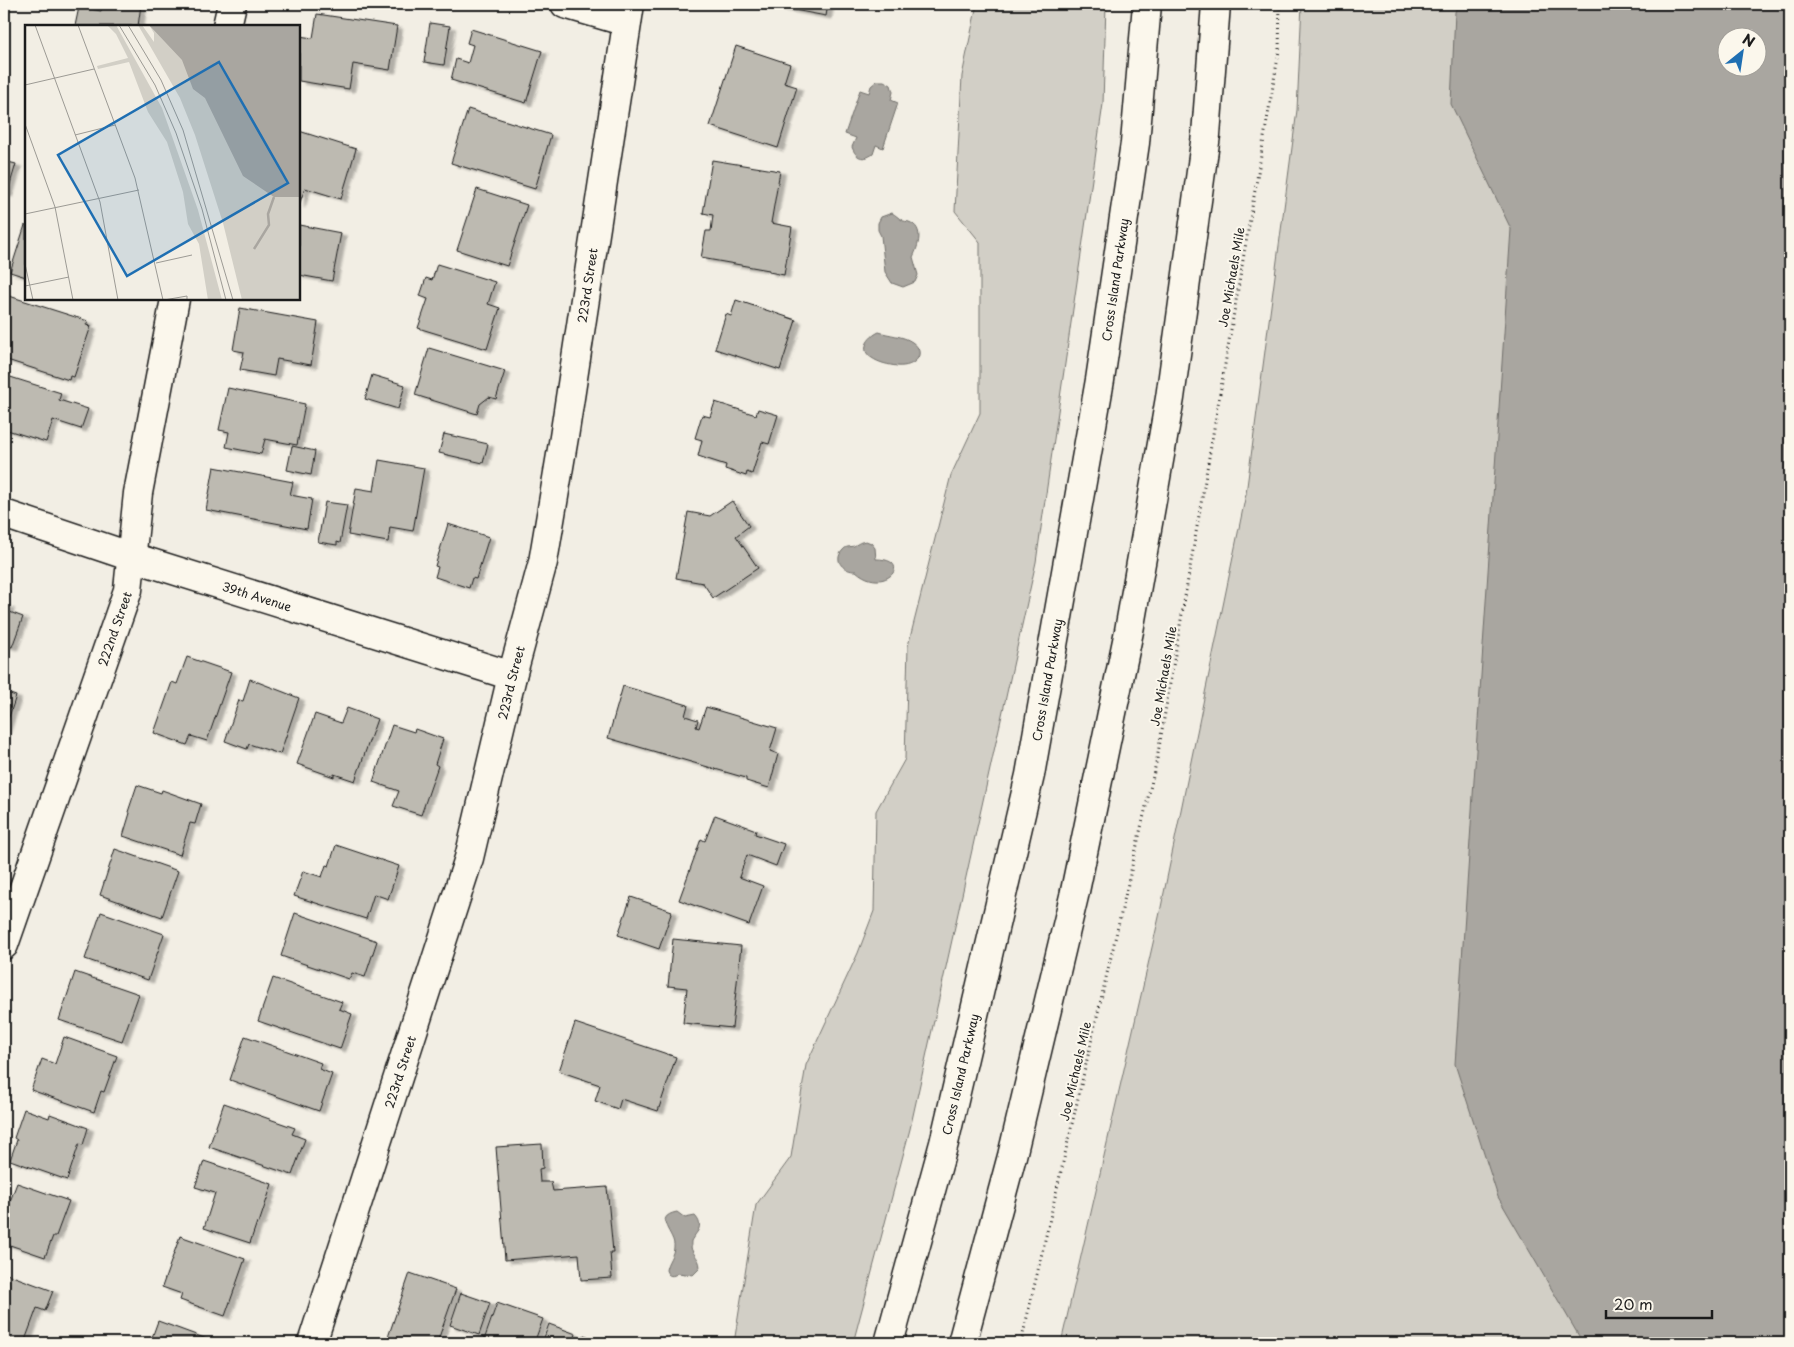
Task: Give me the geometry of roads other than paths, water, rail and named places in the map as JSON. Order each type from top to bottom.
[{"type":"main road","points":[[227,25],[232,4]]},
{"type":"main road","points":[[565,4],[628,13]]},
{"type":"main road","name":"Cross Island Parkway","points":[[890,1343],[944,1143],[1030,774],[1100,380],[1135,144],[1147,4]]},
{"type":"main road","points":[[962,1343],[1012,1156],[1074,896],[1129,631],[1170,398],[1206,135],[1216,4]]},
{"type":"main road","name":"223rd Street","points":[[312,1343],[469,858],[512,676],[543,562],[564,437],[628,13]]},
{"type":"main road","name":"222nd Street","points":[[4,945],[128,590],[138,493],[175,300]]},
{"type":"main road","name":"39th Avenue","points":[[4,514],[132,557],[512,676]]}]
